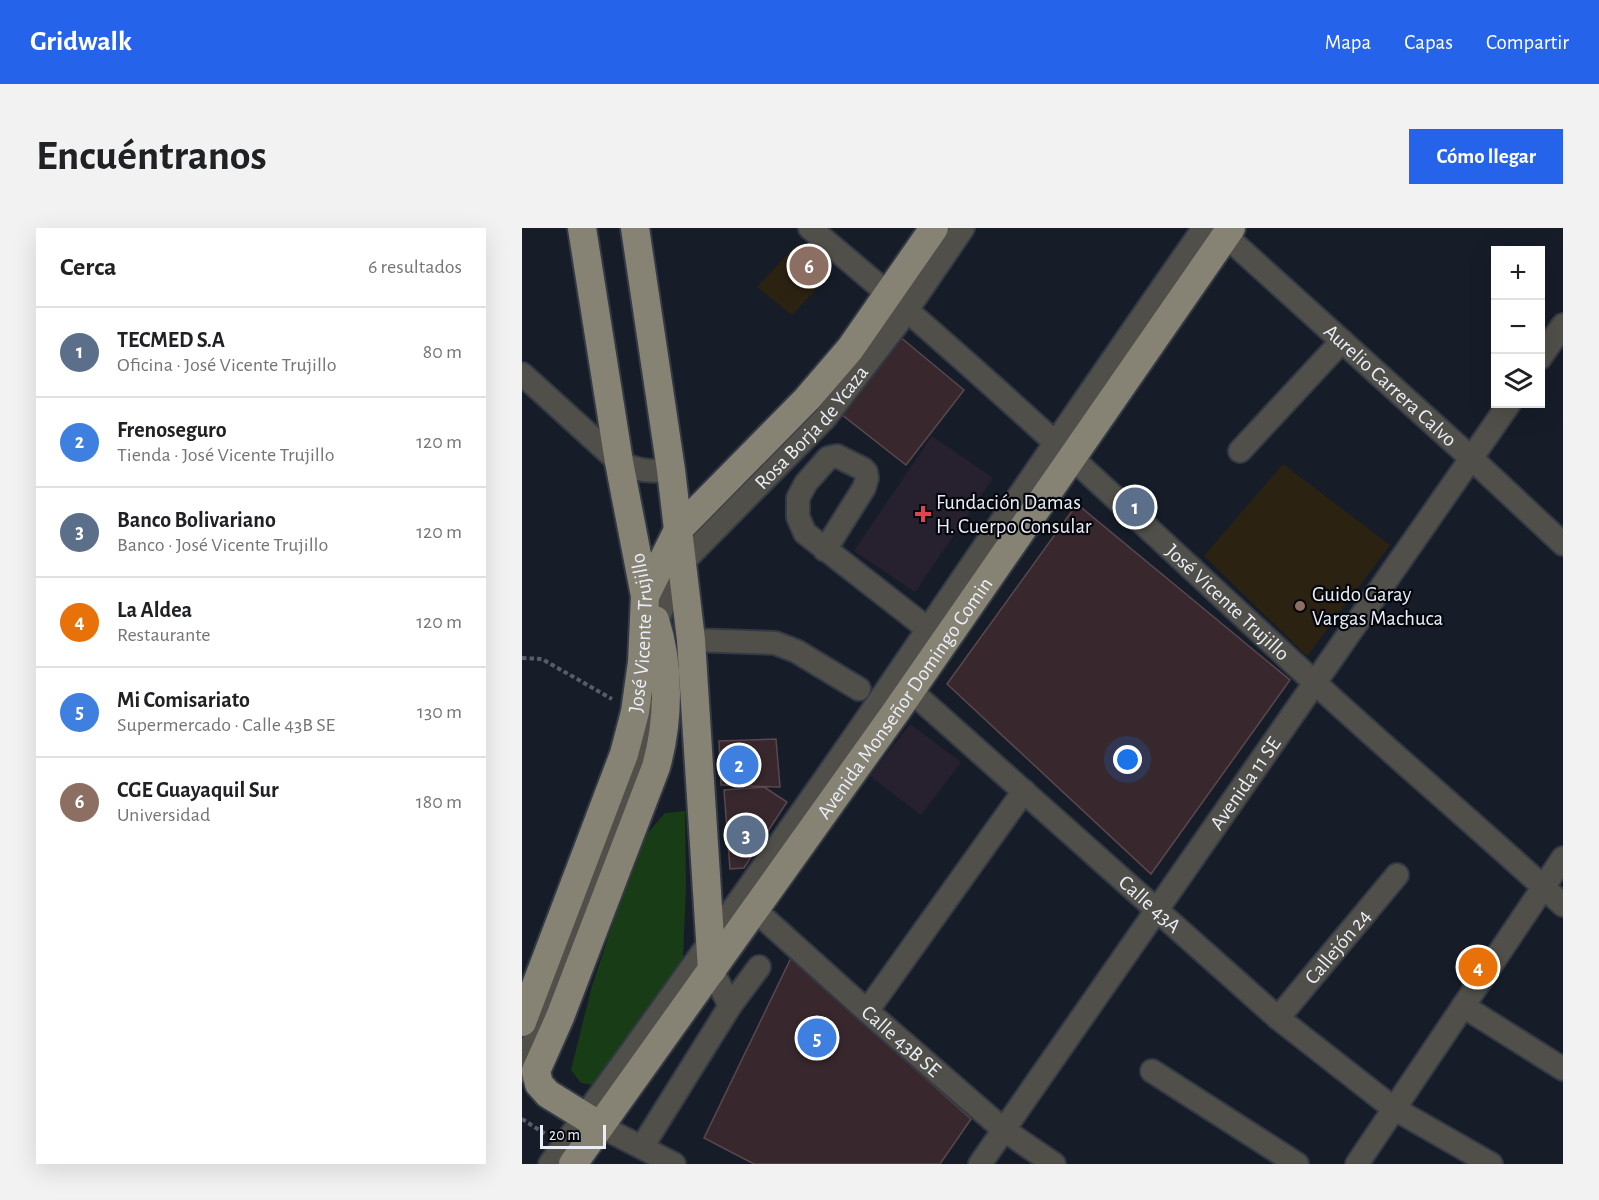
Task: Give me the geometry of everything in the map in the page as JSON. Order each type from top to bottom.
[{"type":"main road","name":"José Vicente Trujillo","points":[[522,1022],[624,754],[635,712],[642,662],[645,596],[619,462],[582,228]]},
{"type":"main road","points":[[635,228],[671,470],[692,640],[712,970]]},
{"type":"main road","name":"Rosa Borja de Ycaza","points":[[645,596],[678,530],[807,399],[850,349],[897,301],[934,228]]},
{"type":"main road","name":"Avenida Monseñor Domingo Comin","points":[[573,1164],[592,1121],[756,911],[911,690],[937,634],[1063,450],[1219,230]]},
{"type":"main road","points":[[592,1121],[548,1094],[539,1084],[536,1071],[656,767],[663,742],[666,684],[656,623],[645,596]]},
{"type":"street","name":"José Vicente Trujillo","points":[[810,228],[897,301],[1063,450],[1315,683],[1563,905]]},
{"type":"street","name":"Rosa Borja de Ycaza","points":[[656,623],[682,563],[825,418],[898,323],[897,301],[963,228]]},
{"type":"street","name":"Aurelio Carrera Calvo","points":[[1219,230],[1563,544]]},
{"type":"street","points":[[1543,354],[1563,325]]},
{"type":"street","points":[[1240,451],[1342,341]]},
{"type":"street","points":[[522,374],[619,462],[650,472],[671,470]]},
{"type":"street","name":"Avenida 11 SE","points":[[980,1164],[1506,408]]},
{"type":"street","points":[[825,550],[937,634]]},
{"type":"street","name":"José Vicente Trujillo","points":[[522,1071],[642,760],[657,688],[656,623]]},
{"type":"street","name":"Avenida Monseñor Domingo Comin","points":[[550,1164],[592,1121],[711,942],[937,634]]},
{"type":"street","points":[[692,640],[775,643],[796,651],[859,689]]},
{"type":"street","name":"Calle 43A","points":[[911,690],[1278,1018],[1394,1108],[1491,1164]]},
{"type":"street","points":[[867,1011],[1024,791]]},
{"type":"street","points":[[1357,1164],[1563,858]]},
{"type":"street","name":"Callejón 24","points":[[1278,1018],[1397,875]]},
{"type":"street","name":"Calle 43B SE","points":[[756,911],[1004,1130],[1054,1164]]},
{"type":"street","points":[[642,1147],[730,1006],[759,967]]},
{"type":"street","points":[[712,970],[730,1006]]},
{"type":"street","points":[[1463,1006],[1563,1069]]},
{"type":"street","points":[[1152,1071],[1296,1164]]},
{"type":"street","points":[[592,1121],[674,1164]]},
{"type":"path","points":[[522,658],[542,659],[635,712]]},
{"type":"shaded area","points":[[797,244],[832,273],[792,315],[757,287]]},
{"type":"shaded area","name":"Fundación Damas H. Cuerpo Consular","points":[[932,436],[993,478],[915,592],[854,551]]},
{"type":"shaded area","name":"Guido Garay Vargas Machuca","points":[[1283,464],[1390,545],[1307,656],[1204,556]]},
{"type":"shaded area","points":[[910,724],[961,762],[921,815],[870,776]]},
{"type":"green space","points":[[685,811],[686,888],[683,957],[653,1010],[600,1086],[581,1083],[571,1070],[592,986],[640,842],[665,813]]},
{"type":"building","points":[[899,336],[964,390],[906,465],[841,414]]},
{"type":"building","points":[[1077,504],[1290,680],[1151,874],[947,684]]},
{"type":"building","points":[[776,739],[780,787],[721,785],[719,741]]},
{"type":"building","points":[[764,787],[787,802],[744,868],[730,869],[724,790]]},
{"type":"building","points":[[791,958],[971,1119],[940,1164],[754,1164],[704,1138]]},
{"type":"place","name":"CGE Guayaquil Sur","points":[[809,266]]},
{"type":"place","name":"TECMED S.A","points":[[1135,507]]},
{"type":"place","name":"Fundación Damas H. Cuerpo Consular","points":[[923,514]]},
{"type":"place","name":"Guido Garay Vargas Machuca","points":[[1300,606]]},
{"type":"place","name":"Frenoseguro","points":[[739,765]]},
{"type":"place","name":"Banco Bolivariano","points":[[746,835]]},
{"type":"place","name":"La Aldea","points":[[1478,967]]},
{"type":"place","name":"Mi Comisariato","points":[[817,1038]]}]
